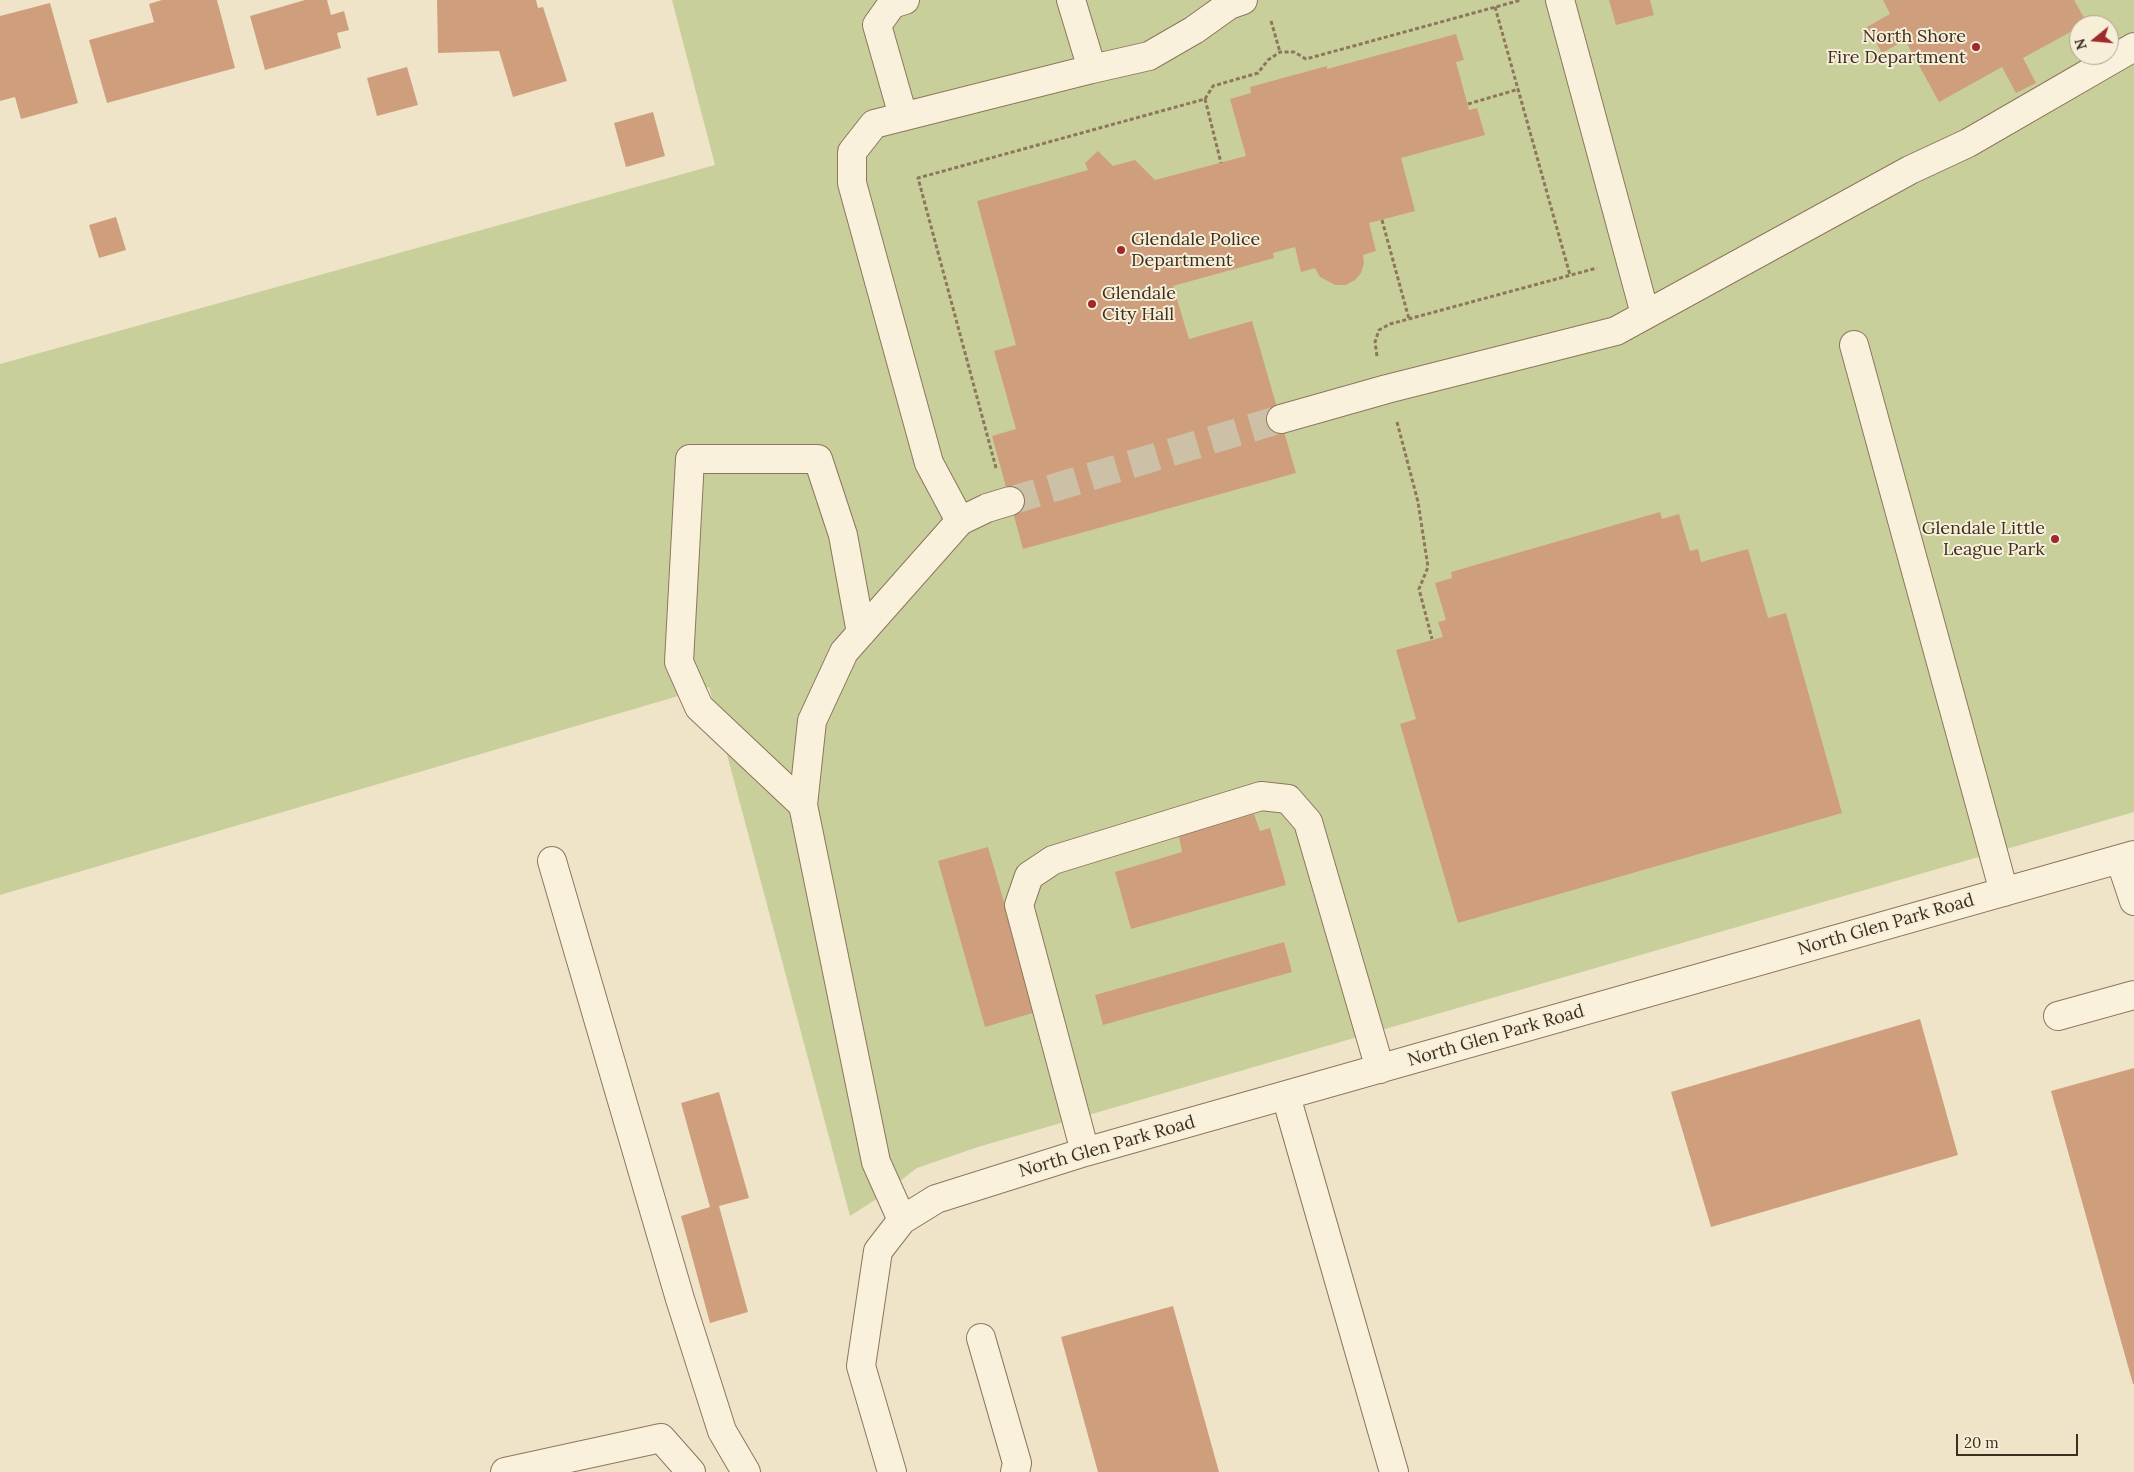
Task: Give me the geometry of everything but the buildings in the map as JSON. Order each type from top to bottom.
[{"type":"street","points":[[903,116],[877,25],[892,4],[906,0]]},
{"type":"street","points":[[1071,0],[1092,70]]},
{"type":"street","points":[[960,521],[929,463],[852,183],[852,152],[874,124],[1149,56],[1194,30],[1229,5],[1243,0]]},
{"type":"street","points":[[1560,0],[1645,314]]},
{"type":"street","points":[[1280,419],[1387,389],[1616,331],[1910,170],[1968,143],[2134,47]]},
{"type":"street","points":[[1854,345],[2004,892]]},
{"type":"street","points":[[803,805],[698,707],[679,662],[690,460],[818,459],[843,535],[861,633]]},
{"type":"street","points":[[902,1220],[876,1162],[803,805],[812,721],[844,652],[960,521],[1007,502]]},
{"type":"street","points":[[1086,1152],[1019,905],[1029,876],[1054,860],[1262,796],[1288,799],[1308,822],[1380,1069]]},
{"type":"street","points":[[2127,857],[2134,901]]},
{"type":"street","name":"North Glen Park Road","points":[[892,1472],[861,1366],[878,1251],[902,1220],[936,1199],[1086,1152],[2127,857]]},
{"type":"street","points":[[552,861],[680,1299],[722,1432],[746,1472]]},
{"type":"street","points":[[2058,1016],[2134,994]]},
{"type":"street","points":[[1286,1096],[1394,1472]]},
{"type":"street","points":[[981,1338],[1017,1463],[1015,1472]]},
{"type":"street","points":[[505,1472],[661,1438],[691,1472]]},
{"type":"path","points":[[1007,502],[918,178],[1205,99],[1214,86],[1258,73],[1268,60],[1280,52],[1294,52],[1306,59],[1521,0]]},
{"type":"path","points":[[1495,7],[1570,275]]},
{"type":"path","points":[[1270,17],[1280,52]]},
{"type":"path","points":[[1468,104],[1519,90]]},
{"type":"path","points":[[1205,99],[1221,163]]},
{"type":"path","points":[[1382,220],[1410,319]]},
{"type":"path","points":[[1420,523],[1428,567],[1419,589],[1432,639]]},
{"type":"green space","points":[[672,0],[2134,0],[2134,812],[978,1147],[917,1168],[878,1198],[850,1216],[709,687],[0,895],[0,364],[715,165]]},
{"type":"tunnel","points":[[1010,501],[1281,419]]},
{"type":"place","name":"North Shore Fire Department","points":[[1976,47]]},
{"type":"place","name":"Glendale Police Department","points":[[1121,250]]},
{"type":"place","name":"Glendale City Hall","points":[[1092,304]]},
{"type":"place","name":"Glendale Little League Park","points":[[2055,539]]}]
